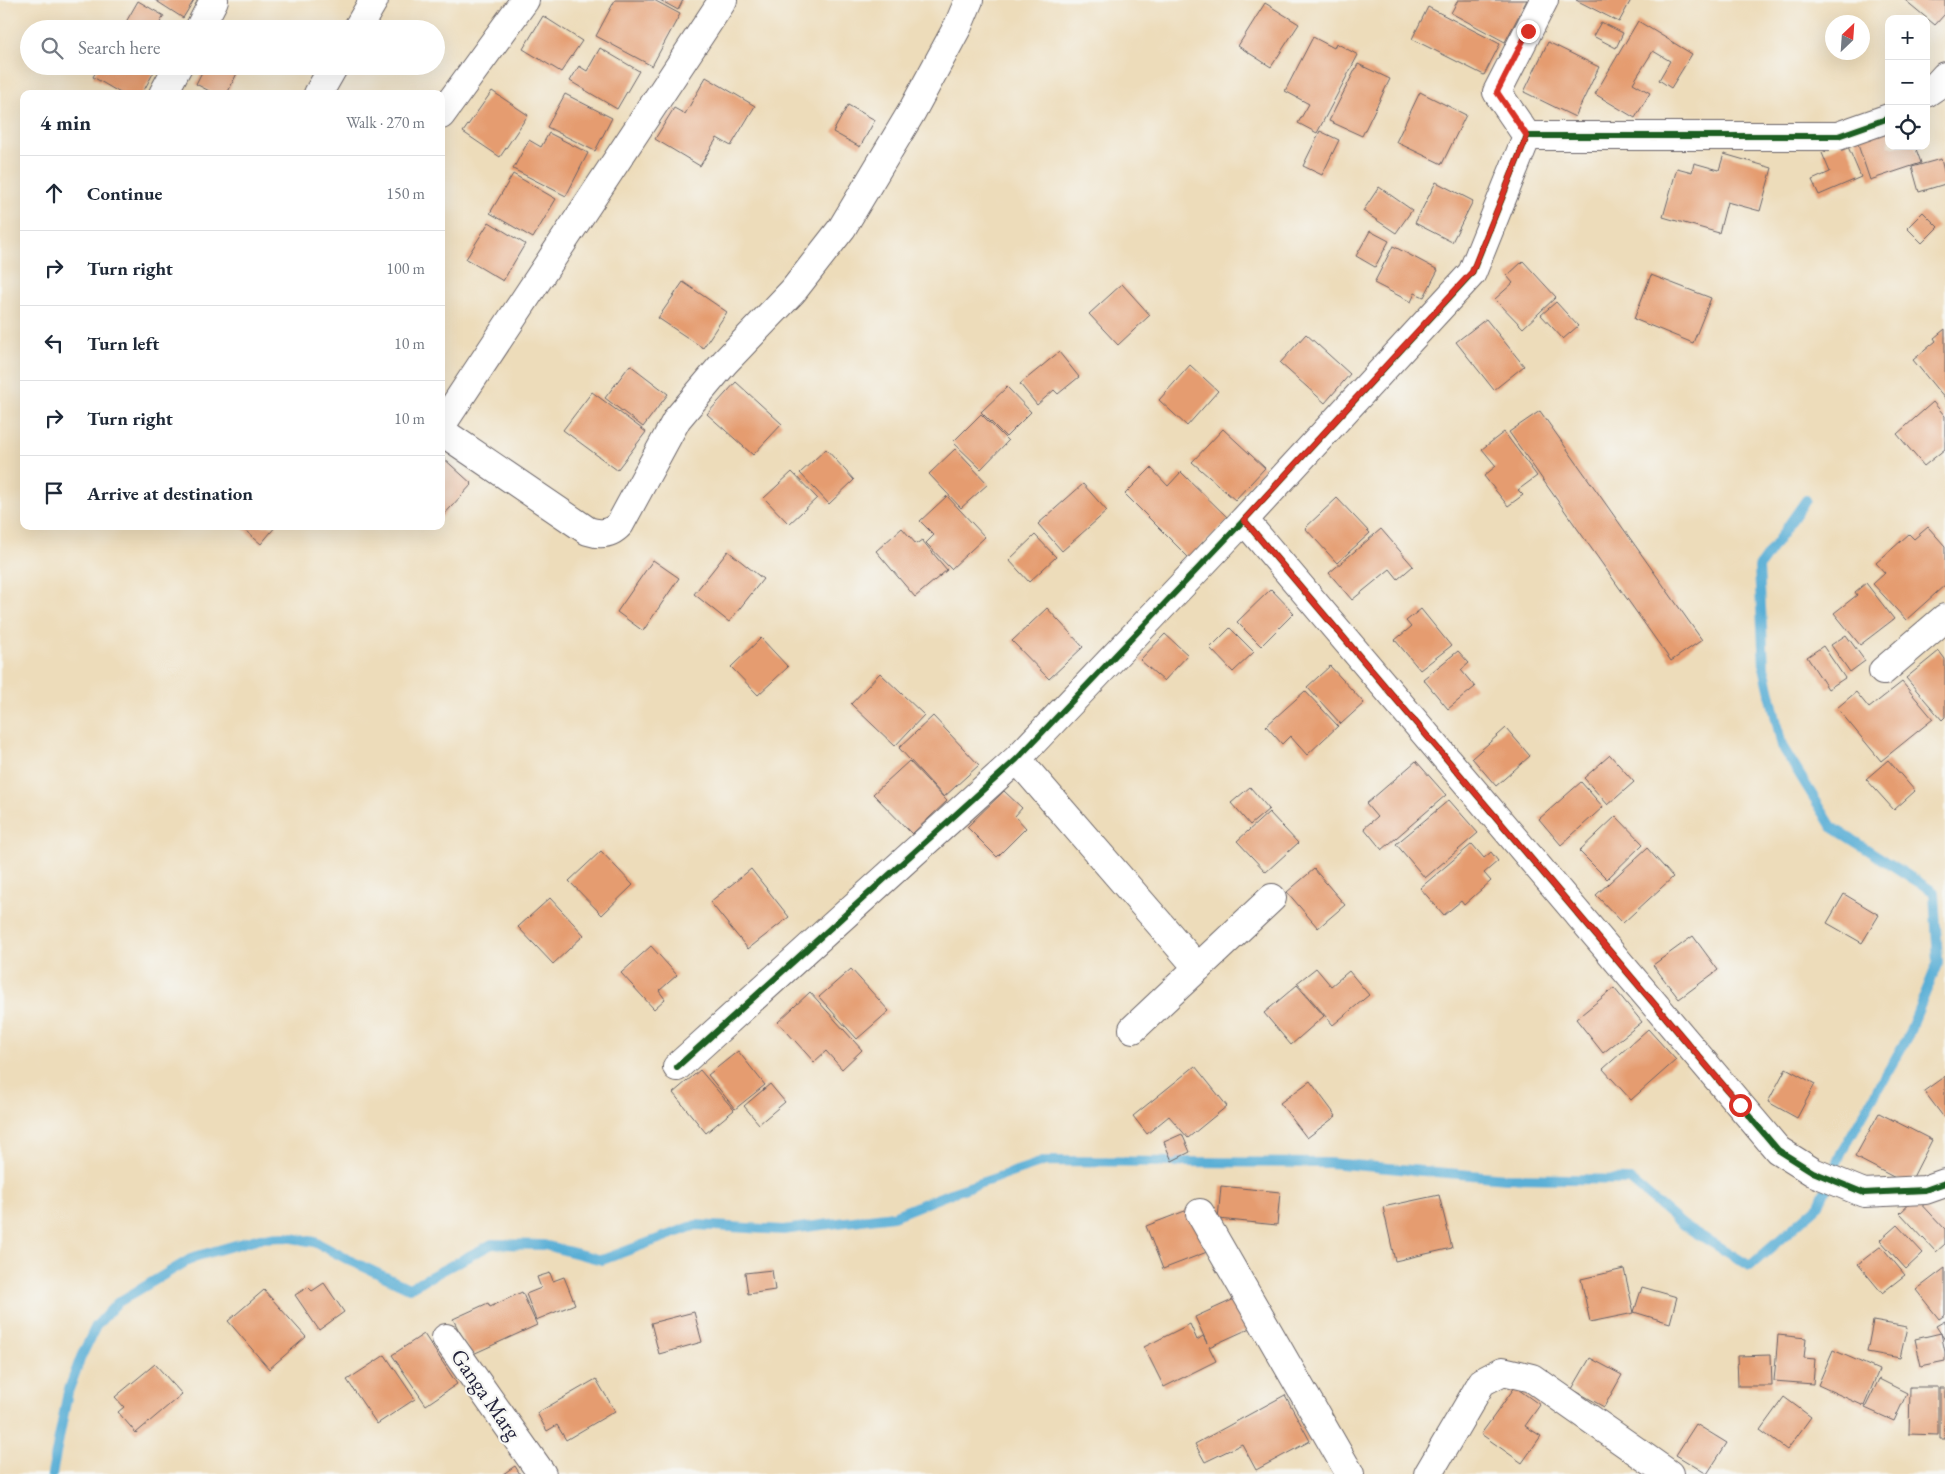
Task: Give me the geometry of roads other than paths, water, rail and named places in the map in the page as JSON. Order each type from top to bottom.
[{"type":"street","points":[[203,20],[214,0]]},
{"type":"street","points":[[362,20],[374,0]]},
{"type":"street","points":[[445,110],[525,0]]},
{"type":"street","points":[[445,420],[723,0]]},
{"type":"street","points":[[445,434],[588,531],[598,534],[615,529],[620,524],[677,419],[725,362],[793,291],[842,228],[911,113],[958,26],[969,0]]},
{"type":"street","points":[[1527,136],[1497,92],[1544,0]]},
{"type":"street","points":[[164,90],[173,75]]},
{"type":"street","points":[[320,90],[329,75]]},
{"type":"street","points":[[1930,90],[1945,76]]},
{"type":"street","points":[[1527,136],[1838,136],[1885,119]]},
{"type":"street","points":[[677,1067],[1017,759],[1244,520],[1472,272],[1527,136]]},
{"type":"street","points":[[1244,520],[1778,1150],[1814,1172],[1864,1194],[1925,1190],[1945,1183]]},
{"type":"street","points":[[1882,671],[1945,618]]},
{"type":"street","points":[[1017,759],[1198,968]]},
{"type":"street","points":[[1134,1029],[1272,898]]},
{"type":"street","points":[[1200,1213],[1350,1474]]},
{"type":"street","name":"Ganga Marg","points":[[446,1338],[542,1474]]},
{"type":"street","points":[[1428,1474],[1482,1382],[1503,1371],[1532,1378],[1669,1474]]},
{"type":"waterway","points":[[52,1474],[68,1392],[81,1357],[96,1326],[117,1303],[194,1257],[260,1238],[286,1237],[315,1242],[409,1288],[492,1244],[544,1245],[602,1260],[696,1225],[783,1230],[893,1216],[951,1193],[1046,1161],[1329,1163],[1506,1178],[1630,1180],[1683,1225],[1750,1266],[1819,1205],[1841,1153],[1907,1038],[1938,962],[1934,892],[1832,827],[1782,746],[1764,667],[1759,567],[1806,500]]}]
